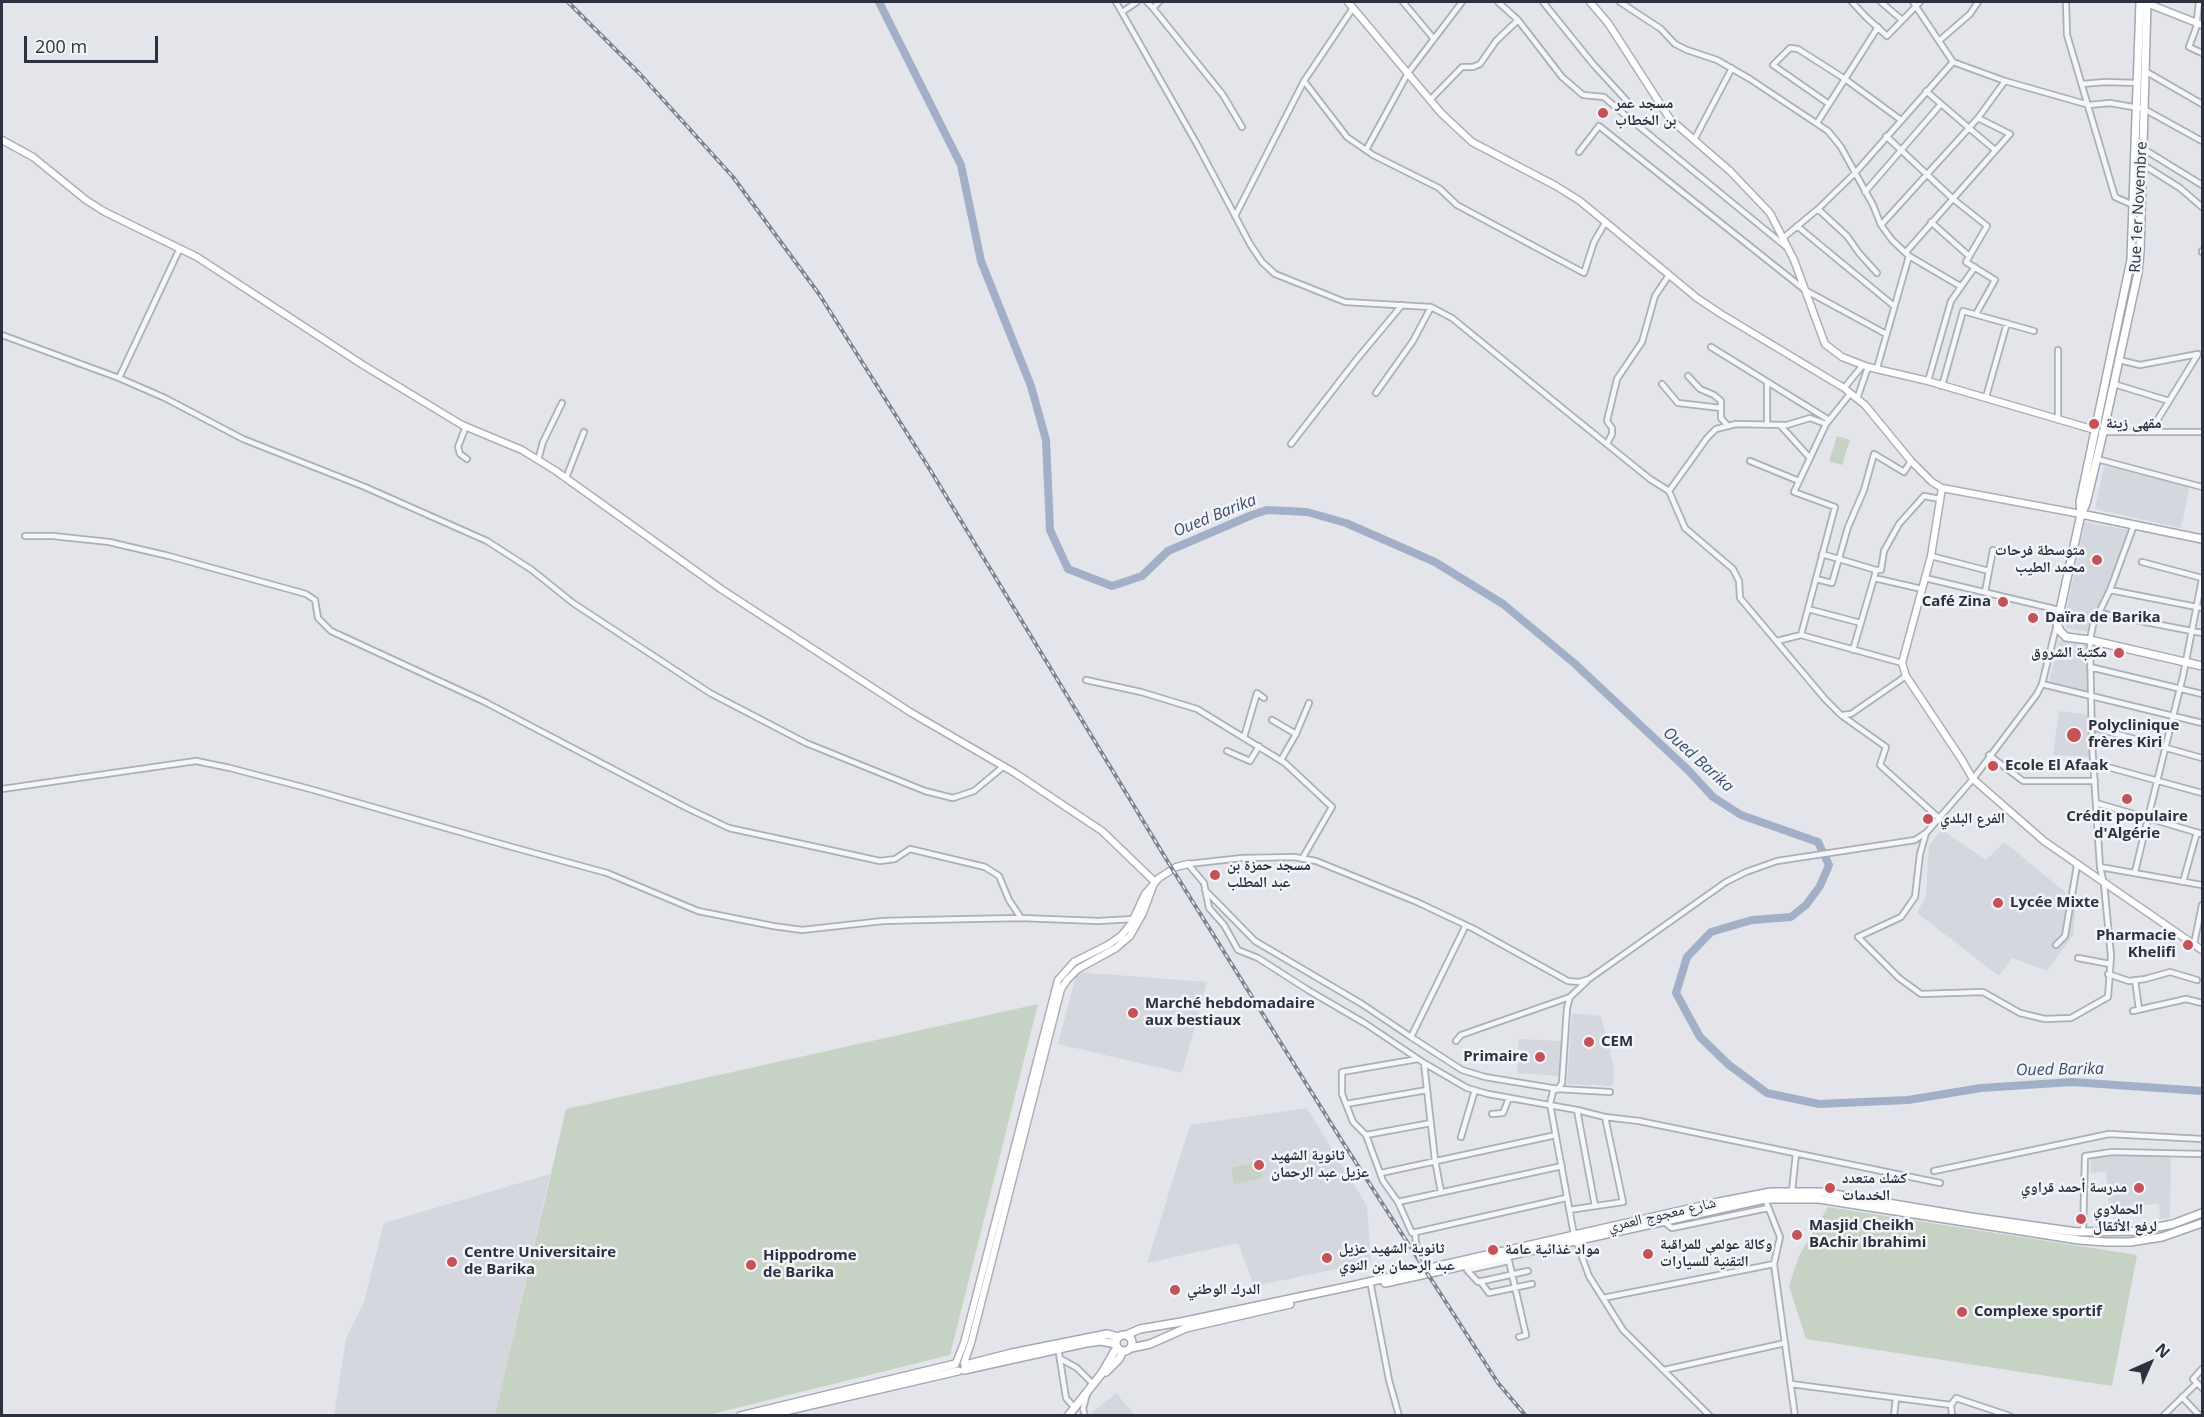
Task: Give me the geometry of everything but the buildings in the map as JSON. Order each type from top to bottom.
[{"type":"main road","name":"Rue 1er Novembre","points":[[2081,514],[2086,504],[2097,459],[2138,273],[2142,164],[2140,108],[2145,71],[2144,2]]},
{"type":"main road","points":[[2144,2],[2138,83],[2140,108],[2131,261],[2080,502],[2081,514],[2057,624],[2067,638],[2090,640],[2202,666]]},
{"type":"main road","points":[[2081,514],[2202,539]]},
{"type":"main road","name":"شارع معجوج العمري","points":[[1122,1344],[1150,1344],[1186,1328],[1221,1319],[1466,1268],[1575,1238],[1771,1192],[1822,1192],[1971,1217],[2084,1232],[2138,1231],[2173,1224],[2202,1213]]},
{"type":"main road","name":"شارع معجوج العمري","points":[[1122,1344],[1140,1329],[1765,1199],[1819,1199],[2068,1239],[2106,1242],[2130,1242],[2162,1237],[2202,1223]]},
{"type":"main road","points":[[1058,1347],[1107,1334],[1122,1344]]},
{"type":"main road","points":[[740,1416],[960,1366],[1058,1347],[1101,1341],[1122,1344]]},
{"type":"main road","points":[[1068,1416],[1122,1344]]},
{"type":"main road","points":[[764,1416],[960,1366]]},
{"type":"street","points":[[1116,2],[1262,262],[1275,273],[1345,302],[1431,307],[1452,318],[1606,444],[1669,491],[1685,528],[1733,569],[1738,581],[1740,598],[1825,699],[1841,715],[1886,747],[1880,765],[1940,819]]},
{"type":"street","points":[[1122,12],[1137,2]]},
{"type":"street","points":[[1147,2],[1223,95],[1242,128]]},
{"type":"street","points":[[1153,8],[1159,2]]},
{"type":"street","points":[[1348,2],[1430,100],[1472,142],[1580,201],[1721,315],[1844,388],[1885,428],[1911,461],[1932,482],[1942,488],[2081,514]]},
{"type":"street","points":[[1403,2],[1434,39]]},
{"type":"street","points":[[1366,150],[1408,73],[1461,2]]},
{"type":"street","points":[[1498,2],[1518,20],[1562,76],[1583,94],[1604,97],[1788,247]]},
{"type":"street","points":[[1543,2],[1593,64],[1627,101],[1619,110]]},
{"type":"street","points":[[1590,2],[1608,23],[1670,119],[1730,171],[1770,213],[1788,247],[1825,344],[1842,357],[1865,366],[1986,397],[2103,433],[2202,432]]},
{"type":"street","points":[[1620,2],[1661,29],[1675,44],[1732,68],[1769,90],[1828,131],[1841,147],[1881,225],[1892,240],[1907,254],[1960,286]]},
{"type":"street","points":[[1852,2],[1887,36],[1916,3],[1953,62],[2005,81],[2089,105],[2110,103],[2140,108],[2202,141]]},
{"type":"street","points":[[1881,2],[1902,20]]},
{"type":"street","points":[[1940,40],[1970,14],[1978,2]]},
{"type":"street","points":[[2066,2],[2067,35],[2115,196],[2133,205]]},
{"type":"street","points":[[2144,2],[2199,24]]},
{"type":"street","points":[[2199,2],[2199,24],[2189,48],[2202,53]]},
{"type":"street","points":[[1235,216],[1304,81],[1353,8]]},
{"type":"street","points":[[1430,100],[1462,67],[1480,64],[1496,41],[1518,20]]},
{"type":"street","points":[[1817,123],[1878,27]]},
{"type":"street","points":[[1829,104],[1773,65],[1787,50],[1794,48],[1845,79],[1901,120]]},
{"type":"street","points":[[1783,238],[1856,173],[1953,62]]},
{"type":"street","points":[[1694,141],[1732,68]]},
{"type":"street","points":[[2145,71],[2202,104]]},
{"type":"street","points":[[1304,81],[1347,137],[1366,150],[1439,188],[1457,205],[1584,273],[1594,242],[1605,223]]},
{"type":"street","points":[[1881,225],[1978,118],[2005,81]]},
{"type":"street","points":[[2082,84],[2105,81],[2138,83]]},
{"type":"street","points":[[1926,92],[1995,150]]},
{"type":"street","points":[[1865,192],[1941,104]]},
{"type":"street","points":[[1876,368],[1907,254],[1931,222],[2010,134],[1978,118]]},
{"type":"street","points":[[1579,152],[1599,126],[1805,290],[1886,334]]},
{"type":"street","points":[[1886,136],[1927,172],[1952,198],[1987,226],[1966,262],[1995,280],[1976,314]]},
{"type":"street","points":[[2,140],[33,157],[86,200],[105,212],[207,263],[363,365],[466,426],[522,450],[566,478],[721,589],[910,712],[1004,766],[1102,831],[1154,884]]},
{"type":"street","points":[[2142,148],[2202,185]]},
{"type":"street","points":[[2142,164],[2180,188],[2202,207]]},
{"type":"street","points":[[1818,208],[1847,236],[1877,273]]},
{"type":"street","points":[[1931,222],[1969,256]]},
{"type":"street","points":[[1797,226],[1894,306]]},
{"type":"street","points":[[119,378],[180,249]]},
{"type":"street","points":[[1928,381],[1951,301],[1974,267]]},
{"type":"street","points":[[1606,444],[1612,434],[1612,428],[1607,421],[1617,379],[1642,342],[1655,296],[1669,275]]},
{"type":"street","points":[[1291,444],[1402,305]]},
{"type":"street","points":[[1376,393],[1413,341],[1431,307]]},
{"type":"street","points":[[1942,386],[1964,311],[2034,331]]},
{"type":"street","points":[[1986,397],[2007,323]]},
{"type":"street","points":[[2,335],[119,378],[165,398],[243,439],[365,487],[487,541],[532,570],[573,603],[710,693],[806,743],[925,791],[953,798],[974,791],[1004,766]]},
{"type":"street","points":[[1711,347],[1828,422]]},
{"type":"street","points":[[2150,432],[2202,347]]},
{"type":"street","points":[[2058,350],[2058,418]]},
{"type":"street","points":[[2119,360],[2140,365],[2198,354]]},
{"type":"street","points":[[1844,388],[1865,366]]},
{"type":"street","points":[[1857,399],[1865,366]]},
{"type":"street","points":[[1688,376],[1700,389],[1714,395],[1721,402],[1721,418],[1728,426]]},
{"type":"street","points":[[1767,382],[1767,425]]},
{"type":"street","points":[[1662,384],[1678,403],[1721,408]]},
{"type":"street","points":[[2114,384],[2169,401]]},
{"type":"street","points":[[1801,635],[1835,507],[1794,492],[1828,422],[1850,394]]},
{"type":"street","points":[[538,460],[543,442],[562,403]]},
{"type":"street","points":[[1669,491],[1716,429],[1736,424],[1787,425],[1810,418],[1828,422]]},
{"type":"street","points":[[1779,425],[1810,458]]},
{"type":"street","points":[[466,426],[458,447],[460,454],[467,459]]},
{"type":"street","points":[[566,478],[584,432]]},
{"type":"street","points":[[1816,579],[1832,583],[1848,527],[1864,490],[1874,454],[1904,472],[1911,461]]},
{"type":"street","points":[[2097,459],[2202,487]]},
{"type":"street","points":[[1750,461],[1799,481]]},
{"type":"street","points":[[1942,488],[1925,578],[1902,663],[1905,676],[1973,779],[2044,842],[2202,950]]},
{"type":"street","points":[[1822,554],[1881,570],[1884,550],[1899,524],[1924,496],[1940,499]]},
{"type":"street","points":[[1927,832],[1920,854],[1915,897],[1901,917],[1858,937],[1899,978],[1921,994],[1983,992],[2020,1013],[2045,1019],[2071,1018],[2108,997],[2111,956],[2104,884],[2100,867],[2094,782],[2090,640],[2093,625],[2110,590],[2134,525]]},
{"type":"street","points":[[25,536],[53,536],[109,542],[306,594],[315,600],[318,618],[331,631],[485,702],[729,828],[880,861],[895,859],[910,849],[985,867],[999,876],[1009,900],[1021,918]]},
{"type":"street","points":[[1985,592],[1993,550]]},
{"type":"street","points":[[1930,556],[1989,571]]},
{"type":"street","points":[[2135,872],[2180,689],[2191,631],[2200,607],[2202,587],[2202,579],[2142,562]]},
{"type":"street","points":[[1853,651],[1876,570]]},
{"type":"street","points":[[1874,578],[1922,589]]},
{"type":"street","points":[[1925,578],[2059,610]]},
{"type":"street","points":[[2110,590],[2200,607]]},
{"type":"street","points":[[1808,609],[1861,623]]},
{"type":"street","points":[[2099,613],[2202,633]]},
{"type":"street","points":[[1456,1041],[1461,1035],[1570,997],[1590,979],[1726,882],[1746,872],[1777,861],[1915,840],[1927,832],[1973,779],[2037,694],[2042,684],[2057,624]]},
{"type":"street","points":[[1777,641],[1801,635],[1902,663]]},
{"type":"street","points":[[2090,667],[2202,694]]},
{"type":"street","points":[[1841,715],[1851,714],[1905,676]]},
{"type":"street","points":[[1086,680],[1197,709],[1281,760],[1332,807],[1302,858]]},
{"type":"street","points":[[2042,684],[2202,723]]},
{"type":"street","points":[[1244,737],[1257,693],[1264,698]]},
{"type":"street","points":[[1281,760],[1296,734],[1309,703]]},
{"type":"street","points":[[1272,720],[1296,734]]},
{"type":"street","points":[[2092,727],[2202,758]]},
{"type":"street","points":[[1227,751],[1250,761],[1259,746]]},
{"type":"street","points":[[1989,755],[2023,781],[2094,782]]},
{"type":"street","points":[[2,789],[196,762],[230,768],[299,786],[607,873],[698,911],[773,926],[802,930],[883,921],[1021,918],[1136,920]]},
{"type":"street","points":[[2093,763],[2202,793]]},
{"type":"street","points":[[2096,802],[2200,833],[2183,882]]},
{"type":"street","points":[[960,1366],[1056,985],[1069,966],[1112,943],[1136,920],[1150,898],[1154,884],[1170,870],[1188,864],[1242,858],[1294,857],[1316,861],[1417,902],[1466,925],[1568,981],[1579,982],[1590,979]]},
{"type":"street","points":[[1188,864],[1204,883],[1209,908],[1224,925],[1238,950],[1258,958],[1366,1024],[1424,1063],[1475,1090],[1940,1183]]},
{"type":"street","points":[[2056,945],[2065,936],[2077,865]]},
{"type":"street","points":[[2100,867],[2202,885]]},
{"type":"street","points":[[1205,890],[1255,941],[1362,1004],[1462,1070],[1485,1077],[1555,1090],[1610,1092]]},
{"type":"street","points":[[2194,944],[2202,905]]},
{"type":"street","points":[[1411,1037],[1466,925]]},
{"type":"street","points":[[2078,958],[2110,964]]},
{"type":"street","points":[[2108,974],[2129,981],[2170,972],[2198,980]]},
{"type":"street","points":[[2135,980],[2139,1009]]},
{"type":"street","points":[[1570,997],[1567,1008],[1562,1083],[1555,1090],[1550,1104],[1575,1238],[1589,1276],[1623,1330],[1710,1416]]},
{"type":"street","points":[[2133,1011],[2186,999],[2202,1003]]},
{"type":"street","points":[[1418,1059],[1342,1072],[1342,1094],[1353,1122],[1366,1135],[1383,1181],[1398,1202],[1412,1233],[1566,1198]]},
{"type":"street","points":[[1424,1063],[1441,1192]]},
{"type":"street","points":[[1346,1104],[1427,1090]]},
{"type":"street","points":[[1461,1137],[1475,1090]]},
{"type":"street","points":[[1492,1114],[1503,1113],[1509,1098]]},
{"type":"street","points":[[1577,1110],[1594,1206]]},
{"type":"street","points":[[1569,1210],[1623,1202],[1605,1117]]},
{"type":"street","points":[[1366,1135],[1431,1123]]},
{"type":"street","points":[[1934,1171],[2109,1134],[2202,1138]]},
{"type":"street","points":[[1381,1173],[1556,1135]]},
{"type":"street","points":[[2084,1232],[2085,1156],[2112,1152],[2202,1154]]},
{"type":"street","points":[[1792,1191],[1796,1153]]},
{"type":"street","points":[[1398,1202],[1562,1166]]},
{"type":"street","points":[[1765,1199],[1780,1237],[1774,1264],[1795,1416]]},
{"type":"street","points":[[1663,1221],[1672,1228],[1768,1208]]},
{"type":"street","points":[[1415,1232],[1416,1245],[1431,1268]]},
{"type":"street","points":[[1466,1268],[1509,1261],[1526,1335],[1519,1337]]},
{"type":"street","points":[[1603,1298],[1774,1264]]},
{"type":"street","points":[[1466,1268],[1489,1293],[1532,1284]]},
{"type":"street","points":[[1480,1281],[1528,1271]]},
{"type":"street","points":[[1371,1286],[1389,1380],[1399,1416]]},
{"type":"street","points":[[1664,1370],[1785,1343]]},
{"type":"street","points":[[1058,1347],[1066,1398],[1074,1407]]},
{"type":"street","points":[[1061,1359],[1077,1368],[1094,1384]]},
{"type":"street","points":[[2202,1370],[2193,1379],[2202,1388]]},
{"type":"street","points":[[2163,1416],[2197,1383]]},
{"type":"street","points":[[1791,1384],[1950,1405]]},
{"type":"street","points":[[1085,1416],[1083,1409],[1088,1392]]},
{"type":"street","points":[[2182,1397],[2200,1416]]},
{"type":"street","points":[[1894,1416],[1896,1398]]},
{"type":"street","points":[[1950,1405],[1956,1398],[2010,1416]]},
{"type":"street","points":[[1950,1405],[1952,1416]]},
{"type":"shaded area","points":[[2104,466],[2190,485],[2181,528],[2095,509]]},
{"type":"shaded area","name":"متوسطة فرحات محمد الطيب","points":[[2085,522],[2129,530],[2089,632],[2067,628],[2064,622]]},
{"type":"shaded area","points":[[2063,639],[2088,644],[2089,694],[2049,683],[2058,643]]},
{"type":"shaded area","name":"Polyclinique frères Kiri","points":[[2059,711],[2091,715],[2093,757],[2053,755]]},
{"type":"shaded area","name":"Lycée Mixte","points":[[1942,830],[1986,860],[2004,842],[2064,891],[2076,906],[2073,935],[2047,971],[2012,958],[1999,976],[1917,913],[1926,896],[1929,845]]},
{"type":"shaded area","name":"Marché hebdomadaire aux bestiaux","points":[[1077,972],[1207,982],[1182,1073],[1058,1044]]},
{"type":"shaded area","name":"CEM","points":[[1572,1013],[1601,1016],[1614,1068],[1613,1086],[1567,1084]]},
{"type":"shaded area","name":"Primaire","points":[[1519,1039],[1562,1041],[1560,1076],[1517,1073]]},
{"type":"shaded area","name":"ثانوية الشهيد عزيل عبد الرحمان","points":[[1307,1108],[1367,1206],[1371,1262],[1254,1286],[1238,1243],[1147,1263],[1190,1125]]},
{"type":"shaded area","name":"مدرسة أحمد قراوي","points":[[2091,1155],[2171,1157],[2170,1218],[2160,1219],[2159,1204],[2109,1207],[2106,1172],[2091,1173]]},
{"type":"shaded area","name":"Centre Universitaire de Barika","points":[[550,1174],[495,1415],[334,1415],[346,1339],[364,1302],[384,1223]]},
{"type":"shaded area","points":[[1116,1393],[1135,1415],[1093,1415],[1091,1413]]},
{"type":"green space","points":[[1837,436],[1850,440],[1842,465],[1829,461]]},
{"type":"green space","name":"Hippodrome de Barika","points":[[1038,1004],[950,1355],[708,1415],[495,1415],[566,1109]]},
{"type":"green space","points":[[1260,1161],[1263,1178],[1234,1184],[1231,1168]]},
{"type":"green space","name":"Complexe sportif","points":[[1828,1207],[2137,1255],[2112,1386],[1806,1339],[1789,1286],[1799,1256]]},
{"type":"waterway","name":"Oued Barika","points":[[879,2],[961,165],[981,261],[1031,386],[1046,440],[1050,530],[1068,569],[1112,586],[1142,576],[1168,551],[1252,515],[1267,510],[1307,512],[1346,523],[1435,562],[1503,604],[1574,663],[1688,770],[1713,797],[1741,815],[1818,842],[1829,865],[1820,886],[1806,905],[1791,917],[1752,920],[1711,932],[1687,957],[1676,993],[1700,1037],[1729,1065],[1767,1093],[1819,1104],[1908,1100],[1981,1088],[2072,1082],[2202,1091]]},
{"type":"railway","points":[[568,2],[639,73],[733,177],[819,294],[929,468],[1171,867],[1342,1141],[1498,1383],[1526,1416]]},
{"type":"place","name":"مسجد عمر بن الخطاب","points":[[1603,113]]},
{"type":"place","name":"مقهى زينة","points":[[2094,424]]},
{"type":"place","name":"متوسطة فرحات محمد الطيب","points":[[2097,560]]},
{"type":"place","name":"Café Zina","points":[[2003,602]]},
{"type":"place","name":"Daïra de Barika","points":[[2033,618]]},
{"type":"place","name":"مكتبة الشروق","points":[[2119,653]]},
{"type":"place","name":"Polyclinique frères Kiri","points":[[2074,735]]},
{"type":"place","name":"Ecole El Afaak","points":[[1993,766]]},
{"type":"place","name":"Crédit populaire d'Algérie","points":[[2127,799]]},
{"type":"place","name":"الفرع البلدي","points":[[1928,819]]},
{"type":"place","name":"مسجد حمزة بن عبد المطلب","points":[[1215,875]]},
{"type":"place","name":"Lycée Mixte","points":[[1998,903]]},
{"type":"place","name":"Pharmacie Khelifi","points":[[2188,945]]},
{"type":"place","name":"Marché hebdomadaire aux bestiaux","points":[[1133,1013]]},
{"type":"place","name":"CEM","points":[[1589,1042]]},
{"type":"place","name":"Primaire","points":[[1540,1057]]},
{"type":"place","name":"ثانوية الشهيد عزيل عبد الرحمان","points":[[1259,1165]]},
{"type":"place","name":"كشك متعدد الخدمات","points":[[1830,1188]]},
{"type":"place","name":"مدرسة أحمد قراوي","points":[[2139,1188]]},
{"type":"place","name":"الحملاوي لرفع الأثقال","points":[[2081,1219]]},
{"type":"place","name":"Masjid Cheikh BAchir Ibrahimi","points":[[1797,1235]]},
{"type":"place","name":"مواد غذائية عامة","points":[[1493,1250]]},
{"type":"place","name":"وكالة عولمي للمراقبة التقنية للسيارات","points":[[1648,1254]]},
{"type":"place","name":"ثانوية الشهيد عزيل عبد الرحمان بن النوي","points":[[1327,1258]]},
{"type":"place","name":"Centre Universitaire de Barika","points":[[452,1262]]},
{"type":"place","name":"Hippodrome de Barika","points":[[751,1265]]},
{"type":"place","name":"الدرك الوطني","points":[[1175,1290]]},
{"type":"place","name":"Complexe sportif","points":[[1962,1312]]}]
